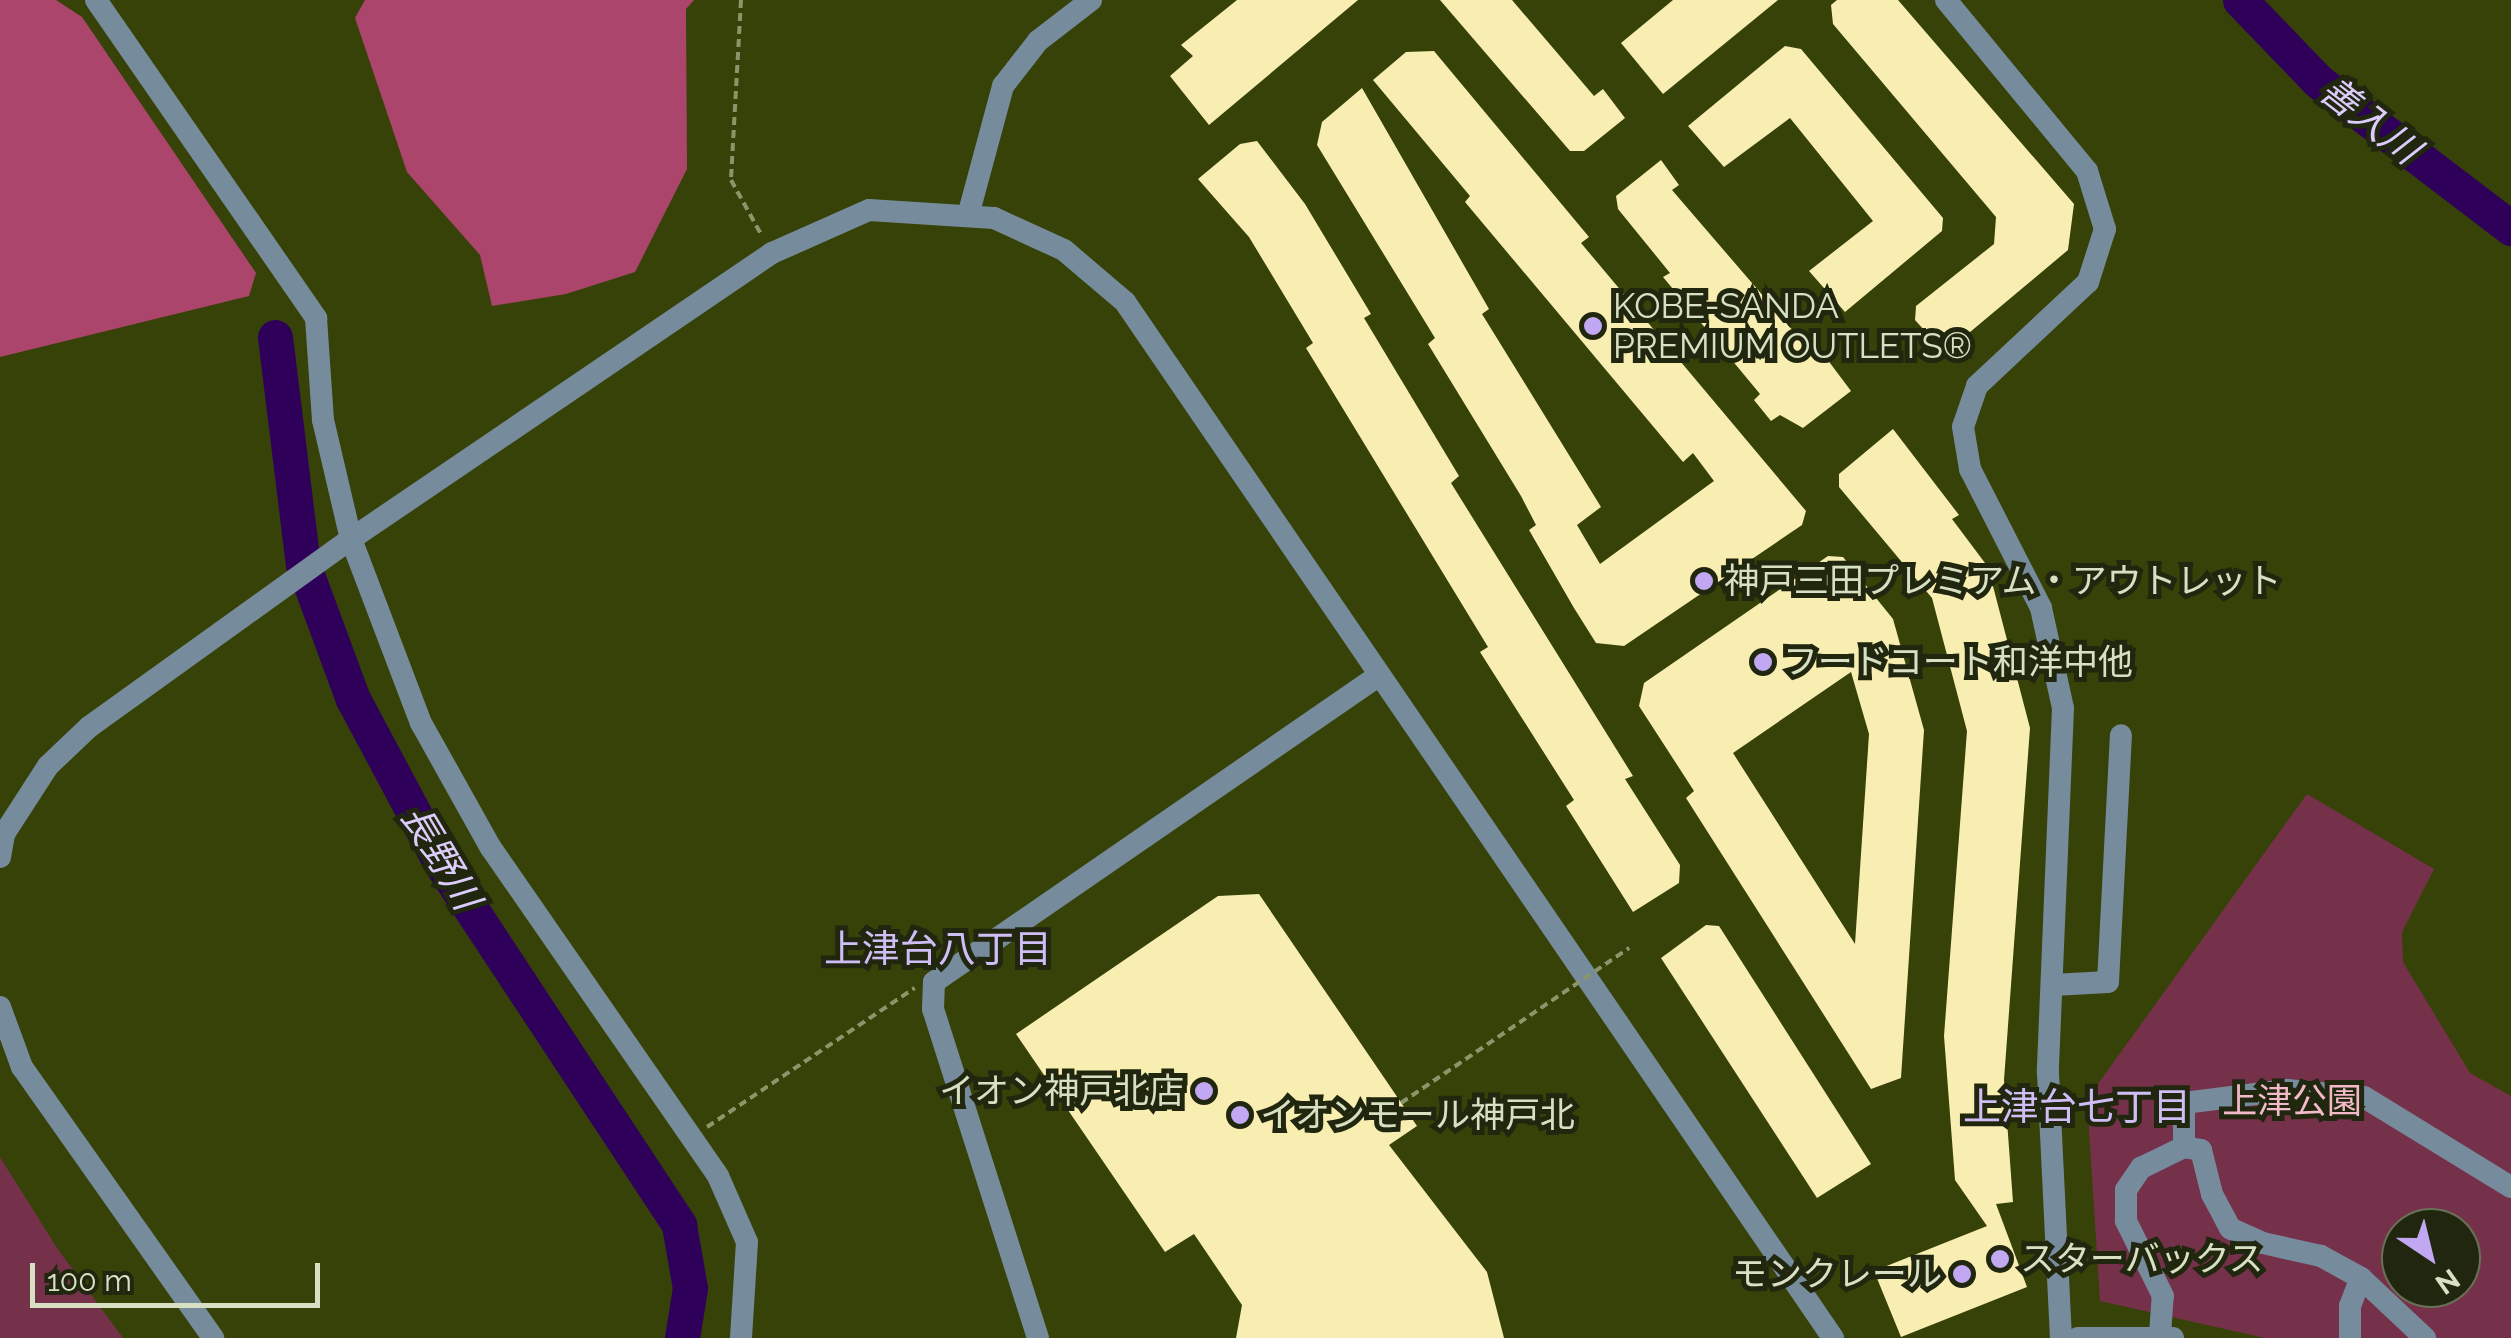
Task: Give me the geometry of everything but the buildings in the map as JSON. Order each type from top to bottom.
[{"type":"street","points":[[969,212],[1003,86],[1038,41],[1091,0]]},
{"type":"street","points":[[1946,0],[2086,171],[2105,229],[2088,282],[1977,386],[1963,427],[1970,469],[2030,583],[2060,677],[2066,745],[2048,1073],[2061,1338]]},
{"type":"street","points":[[102,2],[116,36],[316,318],[323,420],[350,539],[421,722],[492,848],[718,1176],[747,1242],[741,1338]]},
{"type":"street","points":[[0,857],[4,834],[48,766],[89,727],[350,539],[772,254],[868,210],[969,212],[1041,236],[1087,266],[1125,302],[1834,1338]]},
{"type":"street","points":[[1038,1338],[933,1009],[934,982],[1378,676]]},
{"type":"street","points":[[2054,985],[2108,982],[2122,735]]},
{"type":"street","points":[[0,1007],[22,1066],[213,1338]]},
{"type":"street","points":[[2184,1147],[2184,1103],[2266,1094],[2364,1097],[2511,1187]]},
{"type":"street","points":[[2078,1338],[2166,1337],[2163,1296],[2156,1270],[2126,1221],[2126,1190],[2141,1168],[2184,1147],[2201,1150],[2212,1194],[2230,1228],[2263,1243],[2321,1256],[2361,1278],[2425,1338]]},
{"type":"street","points":[[2350,1338],[2350,1306],[2361,1278]]},
{"type":"path","points":[[741,0],[731,180],[772,254]]},
{"type":"path","points":[[1401,1103],[1629,948]]},
{"type":"path","points":[[692,1138],[903,991],[934,982]]},
{"type":"green space","name":"上津公園","points":[[2307,794],[2434,869],[2402,932],[2403,962],[2470,1073],[2511,1096],[2511,1338],[2265,1338],[2100,1301],[2087,1099]]},
{"type":"green space","points":[[0,1157],[57,1248],[123,1338],[0,1338]]},
{"type":"shaded area","points":[[0,0],[56,0],[82,17],[256,273],[249,296],[0,357]]},
{"type":"shaded area","points":[[365,0],[694,0],[686,9],[687,169],[635,272],[566,294],[492,306],[480,255],[407,172],[355,18]]},
{"type":"waterway","name":"善入川","points":[[2240,0],[2318,81],[2511,228]]},
{"type":"waterway","name":"長野川","points":[[275,337],[303,564],[353,699],[440,862],[679,1225],[690,1288],[682,1338]]},
{"type":"place","name":"KOBE-SANDA PREMIUM OUTLETS®","points":[[1593,326]]},
{"type":"place","name":"神戸三田プレミアム・アウトレット","points":[[1704,581]]},
{"type":"place","name":"フードコート和洋中他","points":[[1763,662]]},
{"type":"place","name":"イオン神戸北店","points":[[1204,1091]]},
{"type":"place","name":"イオンモール神戸北","points":[[1240,1115]]},
{"type":"place","name":"スターバックス","points":[[2000,1259]]},
{"type":"place","name":"モンクレール","points":[[1962,1274]]},
{"type":"district","name":"上津台八丁目","points":[[938,949]]},
{"type":"district","name":"上津台七丁目","points":[[2077,1107]]}]
